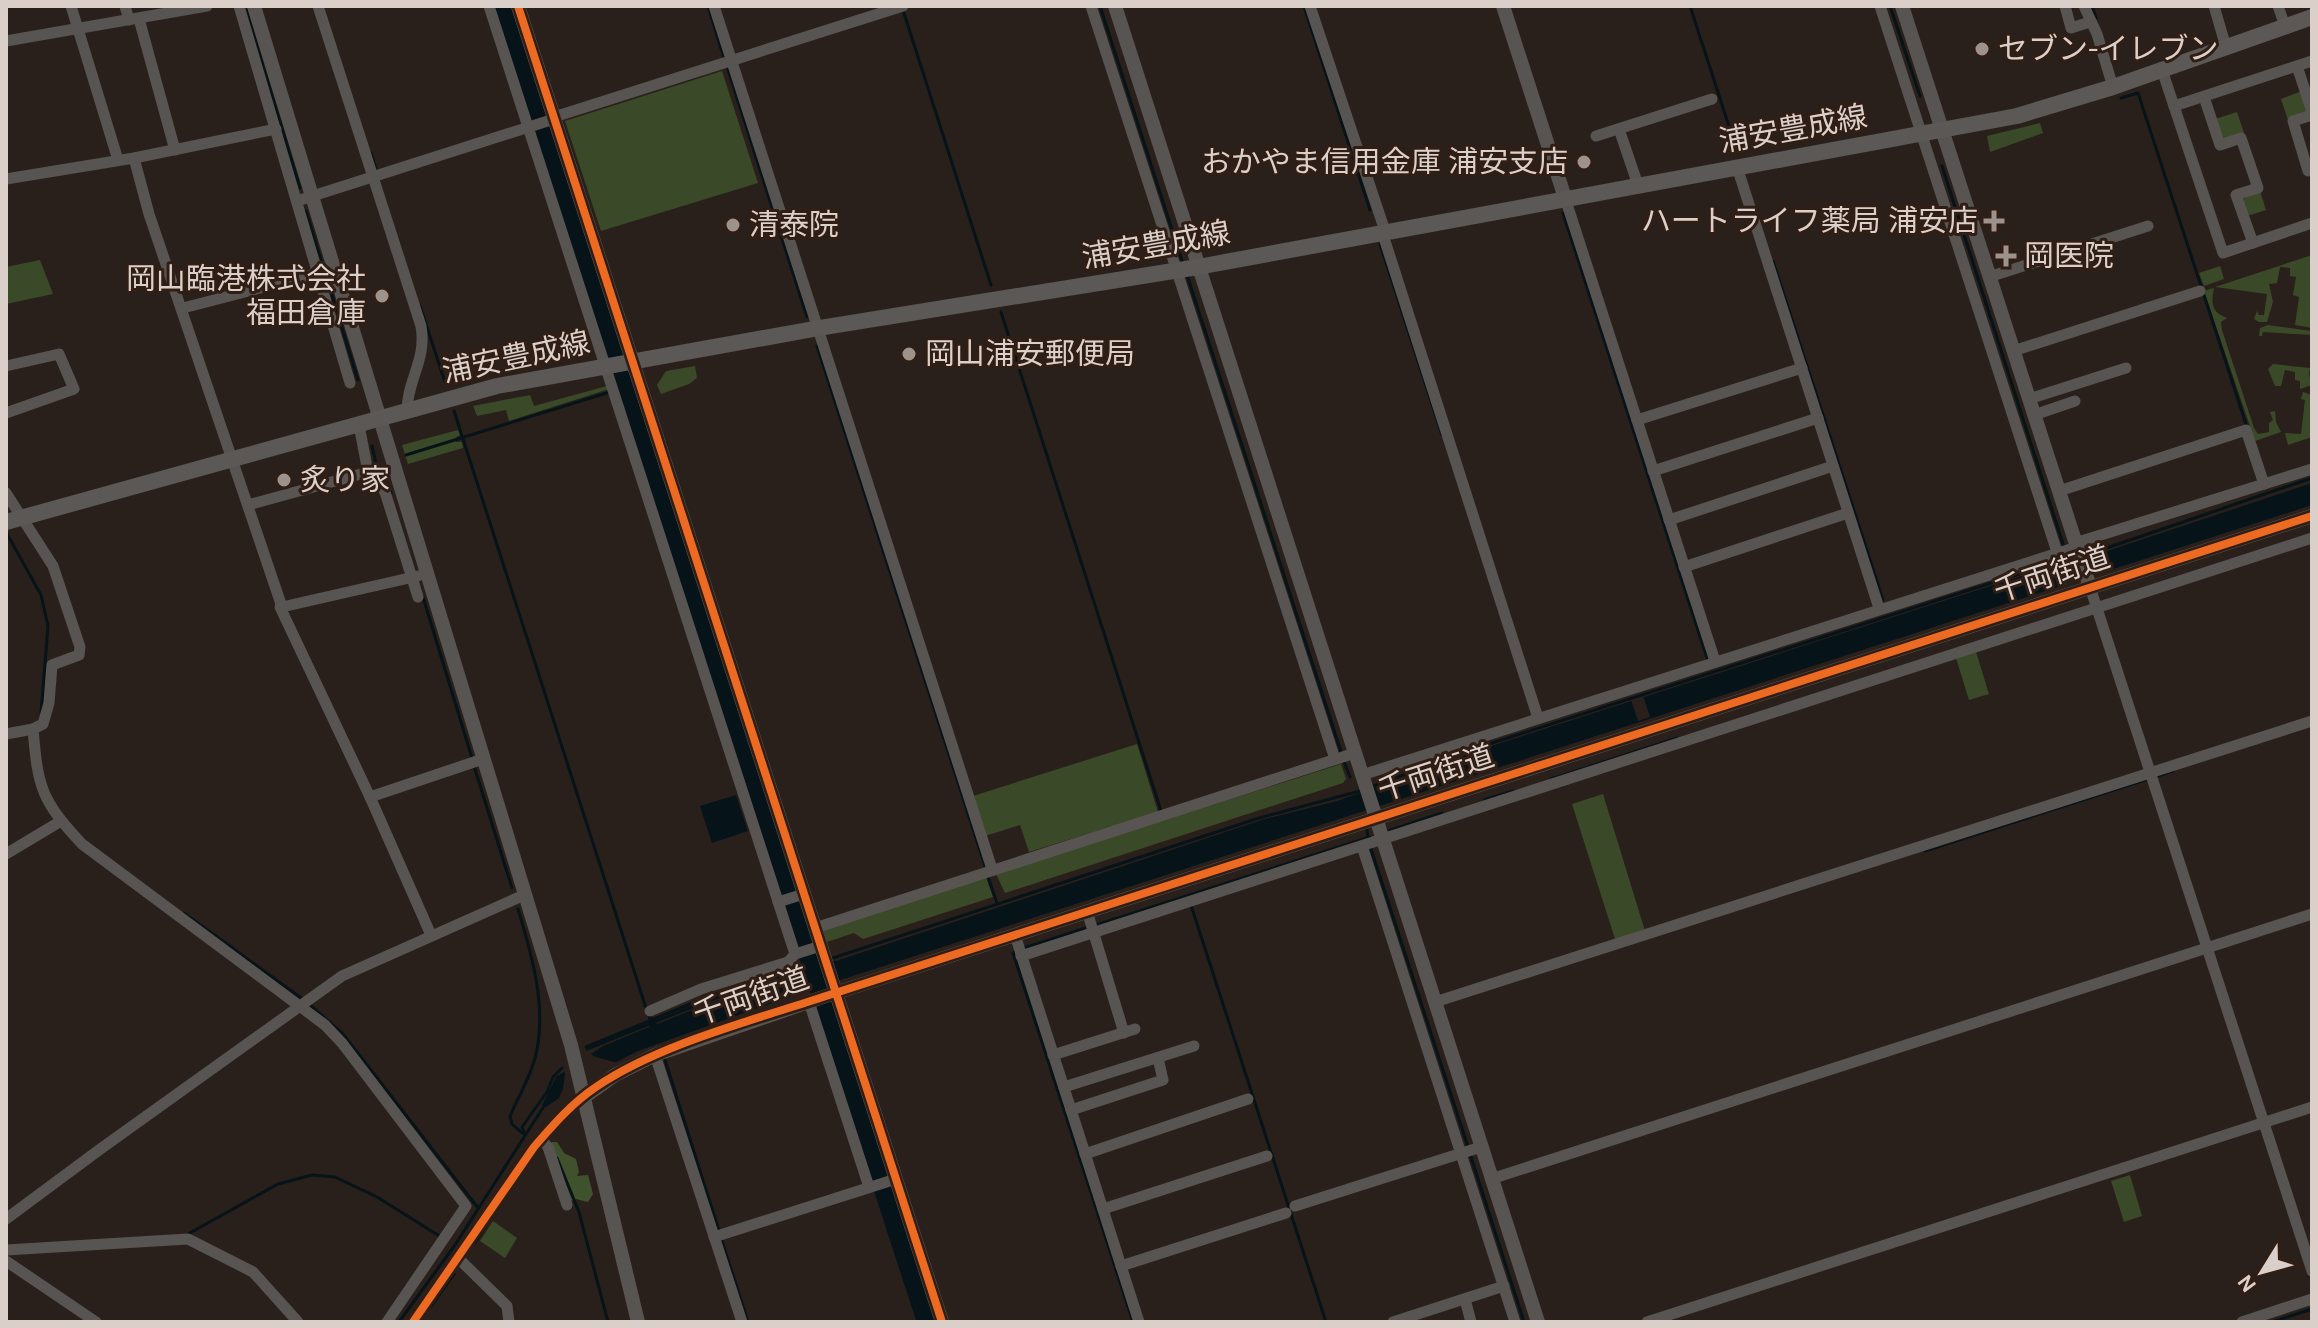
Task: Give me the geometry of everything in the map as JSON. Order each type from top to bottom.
[{"type":"main road","name":"浦安豊成線","points":[[6,522],[497,386],[819,328],[1384,234],[2017,116],[2113,87],[2312,17]]},
{"type":"street","points":[[71,6],[118,160]]},
{"type":"street","points":[[125,6],[134,19],[175,150]]},
{"type":"street","points":[[6,41],[134,19],[160,10],[207,6]]},
{"type":"street","points":[[239,6],[350,383]]},
{"type":"street","points":[[254,6],[381,418],[477,761],[524,895],[572,1049],[638,1322]]},
{"type":"street","points":[[318,6],[424,340],[419,368],[407,398],[407,411]]},
{"type":"street","points":[[489,6],[543,122],[617,364],[800,895],[815,928],[811,951]]},
{"type":"street","points":[[518,6],[543,122],[780,901],[834,988],[882,1183]]},
{"type":"street","points":[[714,6],[728,62],[819,328],[988,870]]},
{"type":"street","points":[[1091,6],[1186,269],[1344,756],[1364,780],[1374,813],[1371,842],[1470,1150],[1491,1179],[1538,1322]]},
{"type":"street","points":[[1115,6],[1186,269],[1344,756]]},
{"type":"street","points":[[1310,6],[1538,718]]},
{"type":"street","points":[[1503,6],[1715,661]]},
{"type":"street","points":[[1880,6],[1902,44],[1942,131],[1989,277],[1994,327],[2013,351],[2312,1271]]},
{"type":"street","points":[[1902,6],[1902,44],[1921,135],[1994,327],[2057,552]]},
{"type":"street","points":[[2065,6],[2071,28],[2090,22]]},
{"type":"street","points":[[2084,6],[2097,34],[2113,87]]},
{"type":"street","points":[[2214,6],[2226,47]]},
{"type":"street","points":[[2278,6],[2285,26]]},
{"type":"street","points":[[297,201],[373,179],[719,62],[728,62],[901,7]]},
{"type":"street","points":[[2174,106],[2312,61]]},
{"type":"street","points":[[2297,66],[2312,114],[2293,121],[2308,171],[2312,170]]},
{"type":"street","points":[[2162,70],[2223,253],[2312,223]]},
{"type":"street","points":[[2204,97],[2220,145],[2241,138],[2258,188],[2236,195],[2253,243]]},
{"type":"street","points":[[1596,136],[1712,99]]},
{"type":"street","points":[[6,179],[134,158],[276,129]]},
{"type":"street","points":[[1619,129],[1638,185]]},
{"type":"street","points":[[134,158],[149,214],[183,308],[280,607],[431,935]]},
{"type":"street","points":[[1737,167],[1879,608]]},
{"type":"street","points":[[1989,277],[2148,226]]},
{"type":"street","points":[[183,308],[318,273]]},
{"type":"street","points":[[2013,351],[2200,291]]},
{"type":"street","points":[[6,366],[59,354],[74,389],[6,413]]},
{"type":"street","points":[[1637,420],[1802,368]]},
{"type":"street","points":[[2029,399],[2126,368]]},
{"type":"street","points":[[2034,415],[2075,401]]},
{"type":"street","points":[[1653,471],[1818,418]]},
{"type":"street","points":[[359,425],[368,472],[385,492],[418,597]]},
{"type":"street","points":[[2059,491],[2246,430],[2264,484]]},
{"type":"street","points":[[1669,520],[1833,466]]},
{"type":"street","points":[[1364,780],[1538,718],[2077,548],[2312,469]]},
{"type":"street","points":[[248,505],[368,472]]},
{"type":"street","points":[[6,493],[53,566],[80,647],[79,655],[75,658],[52,665],[49,703],[37,727],[40,786],[61,821],[101,859],[304,1002],[342,1043],[466,1208],[481,1219]]},
{"type":"street","points":[[1684,567],[1848,513]]},
{"type":"street","name":"千両街道","points":[[582,1090],[655,1055],[809,1002],[834,988],[1015,935],[1091,924],[1374,813],[1551,776],[1870,673],[1926,640],[2033,605],[2089,582],[2255,548],[2312,516]]},
{"type":"street","points":[[1021,956],[1091,924],[1190,901],[1371,842],[1551,776],[1870,673],[1933,661],[2040,626],[2255,548],[2312,538]]},
{"type":"street","points":[[282,607],[427,574]]},
{"type":"street","points":[[2033,605],[2040,626]]},
{"type":"street","points":[[1926,640],[1933,661]]},
{"type":"street","points":[[1435,1002],[2153,777],[2312,721]]},
{"type":"street","points":[[6,734],[37,727]]},
{"type":"street","points":[[815,928],[1344,756]]},
{"type":"street","points":[[370,797],[477,761]]},
{"type":"street","points":[[6,854],[61,821]]},
{"type":"street","points":[[1371,842],[1435,1002],[1515,1322]]},
{"type":"street","points":[[6,1219],[342,976],[524,895]]},
{"type":"street","points":[[780,901],[800,895]]},
{"type":"street","points":[[1491,1179],[2312,914]]},
{"type":"street","points":[[1053,1055],[1129,1031],[1091,924]]},
{"type":"street","points":[[1015,935],[1139,1322]]},
{"type":"street","points":[[650,1011],[701,989],[788,962],[811,951]]},
{"type":"street","points":[[809,1002],[942,1322]]},
{"type":"street","points":[[1064,1087],[1194,1046]]},
{"type":"street","points":[[655,1055],[719,1236],[742,1322]]},
{"type":"street","points":[[1071,1110],[1163,1080],[1158,1058]]},
{"type":"street","points":[[413,1322],[481,1219],[582,1090]]},
{"type":"street","points":[[1085,1154],[1248,1099]]},
{"type":"street","points":[[1647,1322],[2312,1107]]},
{"type":"street","points":[[541,1139],[548,1147],[567,1205]]},
{"type":"street","points":[[1121,1266],[1470,1150]]},
{"type":"street","points":[[1103,1209],[1267,1156]]},
{"type":"street","points":[[719,1236],[882,1183]]},
{"type":"street","points":[[387,1322],[466,1208]]},
{"type":"street","points":[[6,1250],[188,1239],[253,1272],[298,1322]]},
{"type":"street","points":[[458,1258],[507,1306],[509,1322]]},
{"type":"street","points":[[6,1261],[96,1322]]},
{"type":"street","points":[[1393,1322],[1504,1286]]},
{"type":"street","points":[[1465,1299],[1471,1322]]},
{"type":"street","points":[[2242,1322],[2312,1299]]},
{"type":"green space","points":[[722,71],[758,183],[601,231],[565,121]]},
{"type":"green space","points":[[2302,91],[2310,113],[2288,120],[2281,99]]},
{"type":"green space","points":[[2237,112],[2244,133],[2225,140],[2215,119]]},
{"type":"green space","points":[[2040,123],[2043,133],[1990,152],[1987,136]]},
{"type":"green space","points":[[2260,191],[2266,210],[2247,216],[2243,199]]},
{"type":"green space","points":[[2312,255],[2312,328],[2295,325],[2299,297],[2293,295],[2296,277],[2290,276],[2290,268],[2280,267],[2277,283],[2269,284],[2273,302],[2267,322],[2254,319],[2257,311],[2259,315],[2264,315],[2267,294],[2215,287]]},
{"type":"green space","points":[[40,260],[53,294],[6,304],[6,267]]},
{"type":"green space","points":[[2220,266],[2224,279],[2204,286],[2199,273]]},
{"type":"green space","points":[[2214,288],[2213,306],[2227,318],[2221,322],[2222,330],[2254,428],[2258,434],[2269,432],[2269,423],[2273,420],[2270,412],[2275,411],[2281,432],[2255,441],[2204,291]]},
{"type":"green space","points":[[2268,325],[2312,331],[2312,335],[2263,332],[2259,336],[2260,328]]},
{"type":"green space","points":[[2273,364],[2310,368],[2312,385],[2300,389],[2295,372],[2285,370],[2281,386],[2275,386],[2268,369]]},
{"type":"green space","points":[[695,366],[697,378],[661,394],[657,385],[666,371]]},
{"type":"green space","points":[[607,386],[609,389],[509,421],[506,410],[477,416],[473,406],[530,395],[534,406]]},
{"type":"green space","points":[[2303,392],[2312,395],[2312,437],[2288,445],[2285,433],[2301,434]]},
{"type":"green space","points":[[458,430],[460,435],[455,438],[456,442],[462,442],[463,448],[408,464],[402,445]]},
{"type":"green space","points":[[1976,652],[1989,694],[1969,700],[1956,658]]},
{"type":"green space","points":[[1137,744],[1158,812],[1029,852],[1020,825],[985,836],[973,796]]},
{"type":"green space","points":[[1341,764],[1346,779],[1343,783],[1005,893],[996,874]]},
{"type":"green space","points":[[1603,794],[1645,931],[1615,939],[1572,804]]},
{"type":"green space","points":[[986,877],[993,897],[863,939],[854,933],[827,942],[823,930]]},
{"type":"green space","points":[[552,1142],[557,1142],[564,1153],[576,1159],[577,1176],[588,1175],[593,1194],[588,1202],[570,1199],[550,1147]]},
{"type":"green space","points":[[2130,1175],[2142,1216],[2124,1222],[2111,1181]]},
{"type":"green space","points":[[493,1221],[517,1238],[505,1258],[480,1241]]},
{"type":"shaded area","points":[[2312,483],[2312,505],[800,993],[638,1051],[563,1089],[559,1098],[546,1107],[542,1105],[556,1077],[603,1046],[649,1027],[650,1014],[657,1024],[797,974],[794,965],[815,958],[836,961],[1265,819],[1337,801],[1482,749],[2034,572],[2065,565]]},
{"type":"shaded area","points":[[736,795],[748,831],[712,843],[700,806]]},
{"type":"pier","points":[[2088,554],[2097,567],[2112,571],[2060,587],[2070,574],[2069,560]]},
{"type":"pier","points":[[1642,693],[1650,717],[1638,721],[1630,697]]},
{"type":"pier","points":[[794,965],[796,973],[666,1020],[665,1017],[709,999],[792,971],[790,967]]},
{"type":"pier","points":[[583,1045],[593,1056],[617,1063],[562,1097],[565,1074],[561,1053]]},
{"type":"waterway","points":[[245,6],[300,188]]},
{"type":"waterway","points":[[501,6],[819,990]]},
{"type":"waterway","points":[[708,6],[724,58]]},
{"type":"waterway","points":[[1100,6],[1183,264]]},
{"type":"waterway","points":[[1304,6],[1370,210]]},
{"type":"waterway","points":[[1690,6],[1737,151]]},
{"type":"waterway","points":[[1890,6],[1920,96]]},
{"type":"waterway","points":[[2092,6],[2096,18]]},
{"type":"waterway","points":[[903,10],[991,285]]},
{"type":"waterway","points":[[727,66],[807,317]]},
{"type":"waterway","points":[[2121,98],[2138,93],[2246,424]]},
{"type":"waterway","points":[[371,153],[376,169]]},
{"type":"waterway","points":[[1942,166],[2064,547]]},
{"type":"waterway","points":[[306,211],[358,380]]},
{"type":"waterway","points":[[1563,213],[1708,661]]},
{"type":"waterway","points":[[1380,244],[1442,435]]},
{"type":"waterway","points":[[1773,261],[1883,600]]},
{"type":"waterway","points":[[1187,275],[1342,755]]},
{"type":"waterway","points":[[420,306],[445,382]]},
{"type":"waterway","points":[[1001,312],[1161,811]]},
{"type":"waterway","points":[[817,346],[986,869]]},
{"type":"waterway","points":[[406,455],[610,392]]},
{"type":"waterway","points":[[454,411],[647,1011]]},
{"type":"waterway","points":[[372,446],[378,472],[391,493]]},
{"type":"waterway","points":[[2086,555],[2312,478]]},
{"type":"waterway","points":[[6,532],[41,595],[48,626],[41,713]]},
{"type":"waterway","points":[[1371,787],[1467,751],[2075,558]]},
{"type":"waterway","points":[[423,597],[472,758]]},
{"type":"waterway","points":[[1551,779],[1677,738]]},
{"type":"waterway","points":[[1344,762],[1350,777]]},
{"type":"waterway","points":[[474,766],[512,888]]},
{"type":"waterway","points":[[1925,851],[2173,771]]},
{"type":"waterway","points":[[830,959],[1259,818],[1360,791]]},
{"type":"waterway","points":[[1484,800],[1513,791]]},
{"type":"waterway","points":[[1388,831],[1442,813]]},
{"type":"waterway","points":[[1367,830],[1368,839]]},
{"type":"waterway","points":[[1096,925],[1370,837]]},
{"type":"waterway","points":[[1370,846],[1468,1147]]},
{"type":"waterway","points":[[988,877],[997,903]]},
{"type":"waterway","points":[[1188,896],[1326,1322]]},
{"type":"waterway","points":[[518,909],[537,983],[540,1021],[533,1065],[510,1116],[512,1124],[522,1133]]},
{"type":"waterway","points":[[184,913],[304,1000]]},
{"type":"waterway","points":[[1024,948],[1089,927]]},
{"type":"waterway","points":[[1016,952],[1013,953],[1133,1322]]},
{"type":"waterway","points":[[586,1047],[707,997],[796,967]]},
{"type":"waterway","points":[[587,1049],[709,1000],[797,971]]},
{"type":"waterway","points":[[310,1005],[343,1034],[478,1208]]},
{"type":"waterway","points":[[823,1005],[926,1322]]},
{"type":"waterway","points":[[665,1060],[719,1231]]},
{"type":"waterway","points":[[525,1135],[522,1127],[562,1068]]},
{"type":"waterway","points":[[399,1322],[455,1245],[546,1103]]},
{"type":"waterway","points":[[1470,1154],[1524,1322]]},
{"type":"waterway","points":[[557,1158],[579,1212],[608,1322]]},
{"type":"waterway","points":[[188,1234],[278,1184],[312,1175],[335,1177],[377,1197],[441,1237]]},
{"type":"waterway","points":[[474,1244],[485,1227]]},
{"type":"waterway","points":[[721,1238],[748,1322]]},
{"type":"waterway","points":[[431,1306],[454,1274]]},
{"type":"waterway","points":[[2272,1322],[2312,1309]]},
{"type":"cycle path","points":[[518,6],[942,1322]]},
{"type":"cycle path","points":[[413,1322],[534,1147],[579,1100],[648,1058],[738,1024],[2312,516]]},
{"type":"place","name":"セブン-イレブン","points":[[1982,49]]},
{"type":"place","name":"おかやま信用金庫 浦安支店","points":[[1584,162]]},
{"type":"place","name":"ハートライフ薬局 浦安店","points":[[1994,221]]},
{"type":"place","name":"清泰院","points":[[733,225]]},
{"type":"place","name":"岡医院","points":[[2006,256]]},
{"type":"place","name":"岡山臨港株式会社 福田倉庫","points":[[382,296]]},
{"type":"place","name":"岡山浦安郵便局","points":[[909,354]]},
{"type":"place","name":"炙り家","points":[[284,480]]}]
